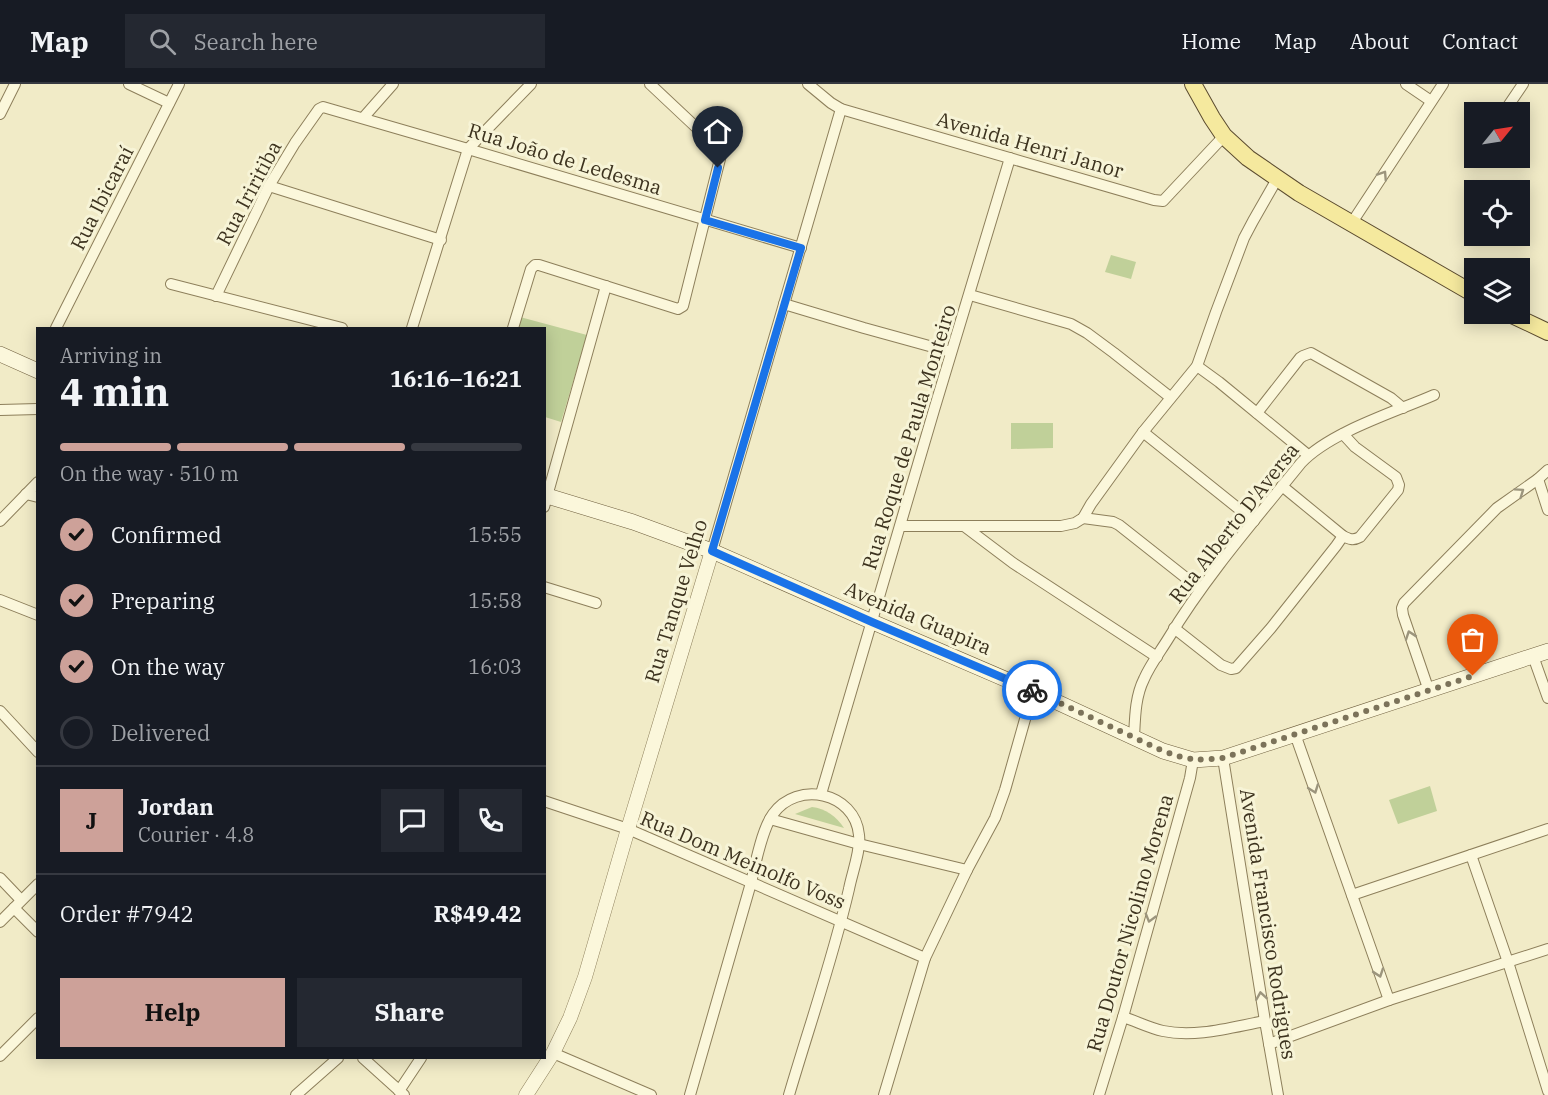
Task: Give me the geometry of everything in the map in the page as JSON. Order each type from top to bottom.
[{"type":"main road","points":[[1193,84],[1224,136],[1248,158],[1277,179],[1351,224],[1464,288]]},
{"type":"main road","points":[[1530,323],[1548,332]]},
{"type":"main road","points":[[0,354],[36,368]]},
{"type":"main road","name":"Avenida Guapira","points":[[546,499],[633,522],[712,551],[1033,691],[1134,738],[1181,758],[1193,760],[1223,758],[1541,653]]},
{"type":"street","points":[[0,113],[15,84]]},
{"type":"street","points":[[129,84],[169,103]]},
{"type":"street","name":"Rua Ibicaraí","points":[[57,327],[179,84]]},
{"type":"street","points":[[363,118],[393,84]]},
{"type":"street","points":[[412,327],[468,148],[531,84]]},
{"type":"street","points":[[513,327],[527,279],[535,265],[678,309],[683,306],[721,155],[716,146],[650,84]]},
{"type":"street","name":"Avenida Henri Janor","points":[[808,84],[841,109],[1154,200],[1163,201],[1224,136]]},
{"type":"street","points":[[1406,84],[1431,101]]},
{"type":"street","points":[[1351,224],[1443,84]]},
{"type":"street","points":[[1511,102],[1523,84]]},
{"type":"street","name":"Rua João de Ledesma","points":[[319,110],[327,107],[801,248]]},
{"type":"street","name":"Rua Tanque Velho","points":[[526,1095],[553,1053],[570,1018],[585,977],[841,109]]},
{"type":"street","name":"Rua Iriritiba","points":[[216,296],[269,186],[295,143],[319,110]]},
{"type":"street","name":"Rua Roque de Paula Monteiro","points":[[821,794],[1010,158]]},
{"type":"street","points":[[901,526],[1061,526],[1075,523],[1083,518],[1143,432],[1197,366],[1244,238],[1277,179]]},
{"type":"street","points":[[269,186],[441,240]]},
{"type":"street","points":[[171,284],[338,327]]},
{"type":"street","points":[[546,499],[606,286]]},
{"type":"street","points":[[970,295],[1071,324],[1087,333],[1170,397]]},
{"type":"street","points":[[784,304],[951,352]]},
{"type":"street","points":[[1257,413],[1300,358],[1311,353],[1383,393],[1403,408]]},
{"type":"street","points":[[1197,366],[1308,455]]},
{"type":"street","name":"Rua Alberto D'Aversa","points":[[1134,738],[1136,709],[1143,680],[1174,628],[1200,589],[1308,455],[1324,443],[1434,395]]},
{"type":"street","points":[[0,410],[36,409]]},
{"type":"street","points":[[1143,432],[1254,521]]},
{"type":"street","points":[[1282,486],[1342,536],[1351,540],[1360,537],[1398,490],[1399,485],[1396,477],[1355,447],[1343,434]]},
{"type":"street","points":[[1429,691],[1403,615],[1404,603],[1497,508],[1548,470]]},
{"type":"street","points":[[1538,479],[1547,504]]},
{"type":"street","points":[[0,521],[36,484]]},
{"type":"street","points":[[26,494],[36,496]]},
{"type":"street","points":[[1083,518],[1119,525],[1200,589]]},
{"type":"street","points":[[964,526],[1013,563],[1157,657]]},
{"type":"street","points":[[1174,628],[1221,665],[1231,669],[1236,668],[1271,628],[1342,536]]},
{"type":"street","points":[[546,588],[596,603]]},
{"type":"street","points":[[0,600],[36,614]]},
{"type":"street","points":[[1541,653],[1548,698]]},
{"type":"street","points":[[884,1095],[925,958],[999,809],[1033,691]]},
{"type":"street","points":[[0,711],[36,750]]},
{"type":"street","points":[[1295,734],[1389,1000]]},
{"type":"street","name":"Avenida Francisco Rodrigues","points":[[1223,758],[1278,1095]]},
{"type":"street","name":"Rua Doutor Nicolino Morena","points":[[1099,1095],[1123,1017],[1190,778],[1193,760]]},
{"type":"street","points":[[690,1095],[770,819],[778,807],[791,798],[806,794],[821,794],[837,801],[849,812],[857,827],[859,844],[841,922],[789,1095]]},
{"type":"street","name":"Rua Dom Meinolfo Voss","points":[[546,802],[628,830],[925,958]]},
{"type":"street","points":[[770,819],[859,844],[967,870]]},
{"type":"street","points":[[1352,895],[1548,829]]},
{"type":"street","points":[[1471,855],[1508,962],[1548,1090]]},
{"type":"street","points":[[0,878],[36,929]]},
{"type":"street","points":[[0,922],[36,886]]},
{"type":"street","points":[[1269,1044],[1389,1000],[1548,949]]},
{"type":"street","points":[[1123,1017],[1162,1030],[1201,1033],[1265,1021]]},
{"type":"street","points":[[0,1056],[36,1020]]},
{"type":"street","points":[[553,1053],[651,1095]]},
{"type":"street","points":[[296,1095],[337,1059]]},
{"type":"street","points":[[364,1059],[402,1093],[420,1059]]},
{"type":"green space","points":[[1111,255],[1136,262],[1131,279],[1105,272]]},
{"type":"green space","points":[[520,317],[587,335],[561,422],[546,417],[546,327],[517,327]]},
{"type":"green space","points":[[1011,423],[1053,423],[1053,448],[1011,449]]},
{"type":"green space","points":[[1430,786],[1437,811],[1398,824],[1389,800]]},
{"type":"green space","points":[[812,807],[830,814],[844,828],[795,814]]},
{"type":"way so far","points":[[1032,690],[1163,751],[1181,758],[1203,760],[1223,758],[1473,676]]},
{"type":"route","points":[[718,168],[705,220],[801,248],[712,551],[1032,690]]}]
